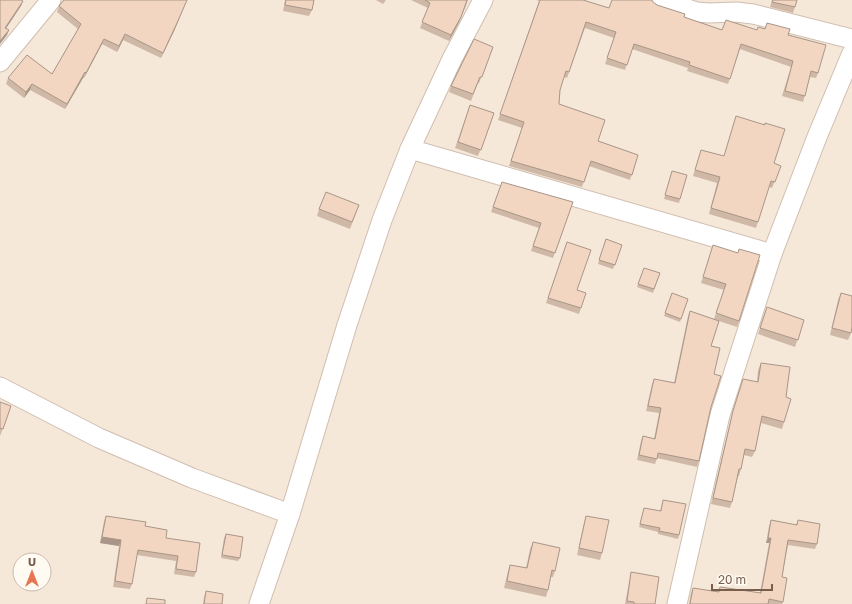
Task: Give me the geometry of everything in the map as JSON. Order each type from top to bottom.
[{"type":"street","points":[[0,62],[51,0]]},
{"type":"street","points":[[259,604],[290,514],[347,325],[382,220],[410,149],[452,59],[483,0]]},
{"type":"street","points":[[659,0],[697,12],[736,12],[753,14],[852,39]]},
{"type":"street","points":[[677,604],[720,415],[772,254],[816,137],[852,53]]},
{"type":"street","points":[[410,149],[772,254]]},
{"type":"street","points":[[0,387],[106,441],[192,478],[290,514]]},
{"type":"shaded area","points":[[0,0],[852,0],[852,604],[0,604]]},
{"type":"building","points":[[0,0],[23,1],[5,28],[9,30],[0,41]]},
{"type":"building","points":[[64,0],[187,0],[163,53],[125,34],[119,46],[104,39],[67,104],[32,84],[26,92],[8,78],[27,55],[52,74],[81,24],[59,6]]},
{"type":"building","points":[[286,0],[314,0],[312,10],[285,5]]},
{"type":"building","points":[[425,0],[467,0],[461,17],[451,35],[422,22],[430,3]]},
{"type":"building","points":[[540,0],[583,0],[609,8],[612,0],[652,0],[657,5],[685,14],[684,17],[722,30],[726,20],[757,30],[758,27],[765,29],[767,23],[790,29],[788,35],[826,45],[818,73],[811,71],[805,96],[785,91],[793,61],[741,44],[730,79],[689,65],[690,62],[634,44],[627,65],[607,58],[616,32],[586,22],[569,72],[566,71],[560,90],[559,104],[605,120],[598,141],[638,155],[632,175],[591,161],[584,182],[511,161],[524,122],[500,114]]},
{"type":"building","points":[[773,0],[797,0],[795,7],[772,2]]},
{"type":"building","points":[[474,39],[493,47],[482,77],[480,77],[473,94],[451,86]]},
{"type":"building","points":[[470,105],[494,113],[481,150],[458,142]]},
{"type":"building","points":[[736,116],[765,125],[765,123],[785,129],[774,163],[781,166],[775,182],[771,181],[758,222],[711,208],[720,177],[695,170],[701,150],[724,156]]},
{"type":"building","points":[[672,171],[687,175],[680,199],[665,195]]},
{"type":"building","points":[[502,182],[573,202],[555,253],[533,246],[541,223],[493,207]]},
{"type":"building","points":[[326,192],[359,205],[352,222],[319,209]]},
{"type":"building","points":[[606,239],[622,245],[615,265],[599,260]]},
{"type":"building","points":[[567,242],[591,250],[577,290],[586,293],[581,308],[548,298]]},
{"type":"building","points":[[713,245],[738,253],[739,249],[760,255],[739,321],[716,313],[726,284],[703,277]]},
{"type":"building","points":[[644,268],[660,273],[654,289],[638,284]]},
{"type":"building","points":[[672,293],[688,299],[681,319],[665,313]]},
{"type":"building","points":[[841,293],[852,296],[851,333],[832,328]]},
{"type":"building","points":[[767,307],[804,320],[798,340],[760,328]]},
{"type":"building","points":[[690,311],[719,321],[711,346],[720,348],[714,374],[721,376],[711,407],[699,461],[658,453],[657,459],[639,455],[643,436],[655,439],[661,408],[648,406],[654,379],[675,383]]},
{"type":"building","points":[[761,363],[790,367],[786,397],[791,399],[784,422],[762,416],[755,451],[745,449],[732,502],[713,498],[733,411],[743,379],[758,382]]},
{"type":"building","points":[[0,402],[11,406],[3,429],[0,428]]},
{"type":"building","points":[[663,500],[686,504],[679,535],[659,531],[660,528],[640,524],[644,508],[661,511]]},
{"type":"building","points":[[106,516],[146,522],[145,526],[167,530],[166,538],[200,543],[196,572],[176,569],[178,556],[138,550],[132,584],[115,581],[121,540],[102,537]]},
{"type":"building","points":[[586,516],[609,520],[602,553],[579,548]]},
{"type":"building","points":[[771,520],[797,525],[798,520],[820,524],[817,544],[788,540],[782,577],[787,578],[783,602],[769,599],[768,604],[690,604],[693,588],[719,592],[720,587],[761,593],[771,538],[768,538]]},
{"type":"building","points":[[226,534],[243,537],[240,558],[222,555]]},
{"type":"building","points":[[533,542],[560,548],[555,571],[552,570],[548,590],[507,581],[510,565],[527,568]]},
{"type":"building","points":[[631,572],[659,577],[655,604],[634,604],[634,602],[627,601]]},
{"type":"building","points":[[206,591],[223,594],[222,604],[204,604]]},
{"type":"building","points":[[147,598],[165,600],[165,604],[146,604]]}]
